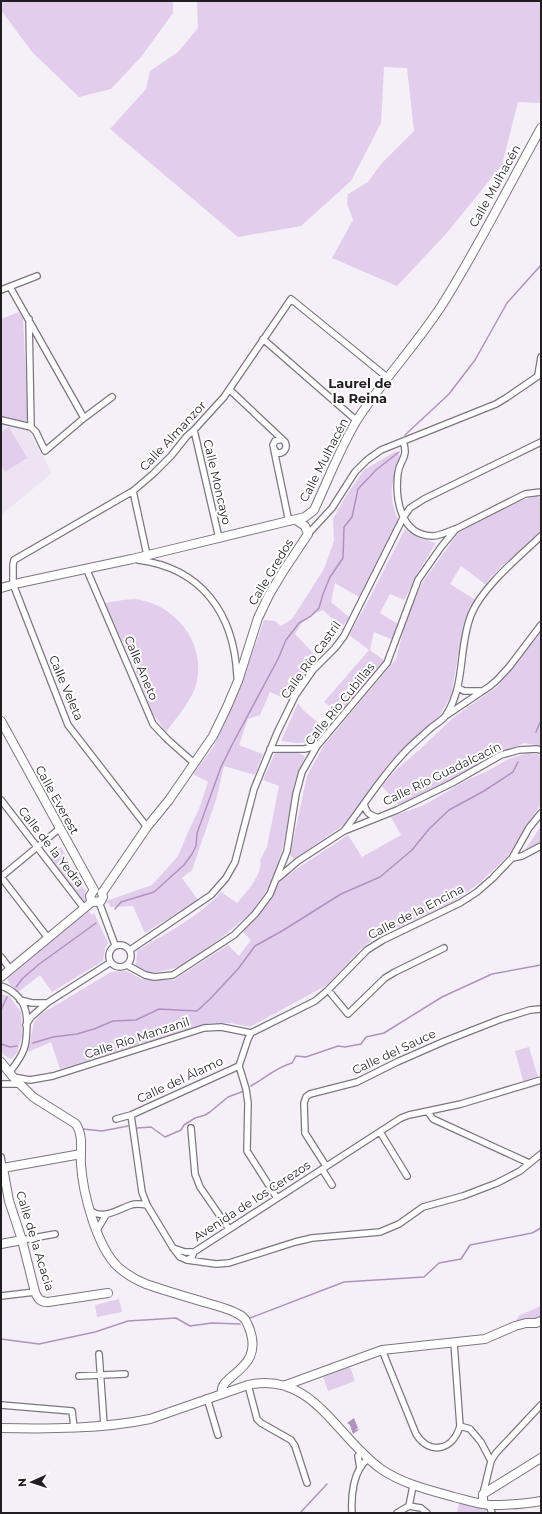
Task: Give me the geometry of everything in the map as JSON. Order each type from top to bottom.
[{"type":"street","name":"Calle Mulhacén","points":[[1,588],[13,584],[132,559],[293,521],[305,517],[314,510],[356,421],[375,394],[413,346],[441,306],[541,128]]},
{"type":"street","points":[[1,290],[37,276]]},
{"type":"street","points":[[10,286],[84,418]]},
{"type":"street","name":"Calle Almanzor","points":[[13,584],[14,560],[133,491],[171,456],[187,436],[230,390],[291,299],[388,378]]},
{"type":"street","points":[[29,319],[31,427]]},
{"type":"street","points":[[263,339],[356,421]]},
{"type":"street","points":[[539,374],[541,358]]},
{"type":"street","name":"Calle Gredos","points":[[98,892],[169,800],[213,736],[238,680],[258,618],[269,595],[308,534],[332,508],[356,472],[367,460],[380,450],[496,404],[539,374]]},
{"type":"street","points":[[230,390],[279,434],[286,444],[286,450],[279,453],[274,449]]},
{"type":"street","points":[[1,420],[31,427],[36,432],[45,451],[84,418],[112,397]]},
{"type":"street","name":"Calle Moncayo","points":[[194,430],[219,538]]},
{"type":"street","points":[[282,440],[277,440],[274,443],[274,449],[293,521],[305,526],[308,534]]},
{"type":"street","points":[[403,441],[406,449],[398,471],[397,487],[398,502],[403,518],[410,528],[421,535],[436,536],[456,529]]},
{"type":"street","name":"Calle Río Castril","points":[[130,950],[211,895],[226,878],[235,862],[254,789],[275,737],[295,696],[313,670],[335,648],[344,636],[403,518],[410,508],[424,499],[541,442]]},
{"type":"street","points":[[133,491],[147,555]]},
{"type":"street","name":"Calle Río Cubillas","points":[[127,965],[146,975],[154,977],[173,975],[234,935],[255,914],[270,894],[287,851],[296,794],[302,772],[317,746],[388,663],[418,580],[441,547],[456,529],[525,494],[541,492]]},
{"type":"street","points":[[436,536],[440,539],[441,547]]},
{"type":"street","points":[[445,716],[454,701],[459,688],[463,648],[471,615],[481,598],[502,573],[541,536]]},
{"type":"street","points":[[25,554],[31,544]]},
{"type":"street","points":[[132,559],[153,562],[174,570],[193,581],[208,594],[222,614],[229,628],[237,661],[238,680]]},
{"type":"street","name":"Calle Aneto","points":[[86,568],[153,724],[167,739],[194,763]]},
{"type":"street","name":"Calle Veleta","points":[[13,584],[68,725],[147,827]]},
{"type":"street","points":[[344,831],[386,772],[413,744],[445,716],[490,686],[509,667],[541,625]]},
{"type":"street","points":[[459,688],[464,691],[481,692]]},
{"type":"street","name":"Calle Everest","points":[[1,721],[59,829],[98,892]]},
{"type":"street","points":[[275,737],[280,744],[286,748]]},
{"type":"street","points":[[270,749],[304,749],[317,746]]},
{"type":"street","points":[[304,749],[308,752],[310,758]]},
{"type":"street","name":"Calle Río Guadalcacín","points":[[276,880],[298,861],[344,831],[425,797],[501,755],[518,750],[541,750]]},
{"type":"street","name":"Calle de la Yedra","points":[[1,800],[84,908]]},
{"type":"street","name":"Calle Río Guadalcacín","points":[[364,804],[370,815],[376,817]]},
{"type":"street","name":"Calle de la Encina","points":[[251,1033],[308,1004],[328,990],[367,950],[383,940],[460,903],[477,892],[512,858],[529,828],[541,814]]},
{"type":"street","points":[[48,938],[1,877],[38,848],[59,829]]},
{"type":"street","points":[[512,858],[522,856],[541,846]]},
{"type":"street","points":[[98,892],[90,896],[96,902],[115,946]]},
{"type":"street","points":[[5,973],[84,908],[96,902]]},
{"type":"street","points":[[118,944],[125,945],[130,950],[132,956],[127,965],[120,967],[113,965],[109,955],[112,948],[118,944]]},
{"type":"street","points":[[328,990],[348,1014],[385,978],[444,948]]},
{"type":"street","points":[[1,957],[5,973],[4,986],[16,994],[25,1008],[27,1035],[24,1048],[18,1062],[16,1081]]},
{"type":"street","points":[[26,1026],[31,1017],[47,1003],[111,962]]},
{"type":"street","points":[[20,1000],[32,1003],[47,1003]]},
{"type":"street","name":"Calle del Sauce","points":[[324,1168],[305,1133],[304,1103],[306,1097],[310,1094],[357,1082],[445,1041],[501,1019],[530,1010],[541,1009]]},
{"type":"street","name":"Calle Río Manzanil","points":[[1,1084],[53,1076],[204,1028],[221,1027],[251,1033]]},
{"type":"street","points":[[251,1033],[239,1066],[246,1089],[248,1103],[247,1151],[277,1198]]},
{"type":"street","points":[[1,1062],[16,1081],[33,1097],[76,1124],[82,1141],[81,1165],[90,1210],[108,1255],[118,1266],[129,1276],[150,1285],[229,1310],[244,1318],[249,1327],[252,1340],[250,1356],[247,1363],[240,1371],[224,1383],[222,1392]]},
{"type":"street","name":"Calle del Álamo","points":[[116,1119],[131,1115],[239,1066]]},
{"type":"street","points":[[16,1081],[30,1080]]},
{"type":"street","name":"Avenida de los Cerezos","points":[[187,1260],[192,1257],[194,1252],[401,1118],[461,1104],[541,1080]]},
{"type":"street","points":[[428,1112],[433,1119],[529,1163]]},
{"type":"street","name":"Calle del Álamo","points":[[131,1115],[142,1192],[147,1205]]},
{"type":"street","points":[[192,1128],[195,1174],[200,1186],[229,1229]]},
{"type":"street","points":[[380,1132],[407,1176]]},
{"type":"street","points":[[3,1168],[81,1154]]},
{"type":"street","points":[[90,1210],[93,1213],[106,1215],[133,1204],[147,1205],[180,1257],[187,1260],[216,1264],[229,1263],[312,1238],[380,1232],[399,1224],[423,1207],[430,1204],[463,1196],[497,1184],[520,1171],[541,1154]]},
{"type":"street","name":"Calle de la Acacia","points":[[1,1156],[9,1201],[22,1240],[38,1299],[42,1302],[48,1302],[108,1293]]},
{"type":"street","name":"Avenida de los Cerezos","points":[[324,1168],[332,1186]]},
{"type":"street","points":[[133,1204],[142,1192]]},
{"type":"street","points":[[97,1230],[106,1215]]},
{"type":"street","points":[[1,1244],[54,1234]]},
{"type":"street","name":"Avenida de los Cerezos","points":[[173,1248],[184,1252],[194,1252]]},
{"type":"street","points":[[1,1296],[35,1292]]},
{"type":"street","points":[[286,1385],[382,1350],[485,1339],[515,1326],[541,1321]]},
{"type":"street","points":[[382,1350],[416,1434],[425,1444],[432,1447],[439,1447],[447,1445],[453,1441],[460,1426],[454,1343]]},
{"type":"street","points":[[99,1354],[104,1425]]},
{"type":"street","points":[[78,1376],[125,1374]]},
{"type":"street","points":[[1,1428],[33,1429],[128,1423],[150,1418],[222,1392],[258,1382],[267,1382],[286,1385],[302,1393],[310,1399],[368,1459],[387,1472],[413,1486],[486,1504],[541,1501]]},
{"type":"street","points":[[248,1385],[257,1419],[261,1423],[291,1440],[295,1446],[307,1483]]},
{"type":"street","points":[[207,1398],[218,1436]]},
{"type":"street","points":[[1,1405],[72,1412],[74,1427]]},
{"type":"street","points":[[492,1513],[486,1504],[483,1494],[491,1461],[496,1452],[541,1405]]},
{"type":"street","points":[[460,1426],[470,1429],[481,1442],[491,1461]]},
{"type":"street","points":[[352,1513],[351,1498],[360,1468],[358,1456],[361,1452]]},
{"type":"street","points":[[483,1494],[541,1458]]},
{"type":"street","points":[[360,1468],[365,1467],[368,1459]]},
{"type":"street","points":[[409,1506],[413,1486]]},
{"type":"street","points":[[397,1513],[409,1506],[422,1508],[427,1513]]},
{"type":"shaded area","points":[[1,1],[173,1],[173,13],[141,57],[111,89],[79,97],[32,52],[1,10]]},
{"type":"shaded area","points":[[197,1],[541,1],[541,103],[518,102],[502,165],[446,234],[397,286],[332,258],[353,220],[347,203],[348,194],[368,182],[381,164],[414,131],[407,68],[384,67],[381,123],[351,181],[301,226],[238,237],[110,129],[146,89],[150,71],[178,52],[198,28]]},
{"type":"shaded area","points":[[19,312],[23,318],[28,420],[26,422],[1,417],[1,319]]},
{"type":"shaded area","points":[[1,424],[28,430],[52,473],[1,515]]},
{"type":"shaded area","points":[[9,427],[27,458],[5,472],[1,465],[1,432]]},
{"type":"shaded area","points":[[396,451],[401,457],[393,481],[392,495],[398,520],[359,597],[335,583],[331,602],[349,617],[342,628],[323,610],[305,618],[295,634],[318,658],[289,700],[270,692],[260,715],[248,719],[239,745],[263,754],[255,775],[224,766],[216,800],[192,870],[182,878],[198,900],[145,933],[133,906],[111,907],[106,901],[152,885],[178,856],[199,809],[208,782],[193,774],[214,746],[240,688],[264,620],[275,621],[281,626],[292,619],[324,569],[334,541],[333,519],[346,496],[364,470]]},
{"type":"shaded area","points":[[536,496],[541,498],[541,530],[489,579],[486,585],[461,566],[450,584],[477,601],[464,622],[451,696],[438,718],[388,764],[345,824],[294,859],[290,855],[307,776],[324,745],[396,659],[406,620],[422,583],[459,532],[516,502]]},
{"type":"shaded area","points":[[405,529],[419,538],[436,543],[420,569],[404,600],[390,594],[380,613],[398,624],[393,640],[374,632],[370,650],[385,661],[339,714],[324,702],[369,650],[349,635]]},
{"type":"shaded area","points":[[134,599],[149,602],[163,609],[175,618],[186,629],[193,642],[197,657],[198,672],[195,688],[186,705],[166,732],[152,712],[135,669],[105,603]]},
{"type":"shaded area","points":[[541,632],[541,746],[524,743],[399,805],[382,786],[396,770],[454,717],[498,686]]},
{"type":"shaded area","points":[[298,703],[303,710],[327,730],[315,742],[297,743],[281,741]]},
{"type":"shaded area","points":[[296,752],[305,756],[297,779],[283,847],[272,882],[252,912],[220,939],[179,967],[147,973],[136,966],[137,951],[170,932],[193,916],[221,892],[237,903],[249,889],[257,877],[260,860],[267,847],[279,786],[263,780],[275,753]]},
{"type":"shaded area","points":[[528,753],[541,755],[541,804],[506,858],[478,884],[457,900],[372,940],[362,948],[327,985],[250,1027],[230,1023],[210,1023],[60,1069],[51,1042],[28,1052],[34,1022],[41,1014],[111,972],[127,971],[141,979],[174,980],[228,945],[239,956],[251,940],[243,932],[270,901],[277,885],[283,878],[348,835],[362,857],[401,835],[391,817],[424,805],[506,760]]},
{"type":"shaded area","points":[[541,826],[541,842],[525,850]]},
{"type":"shaded area","points":[[61,847],[87,895],[86,902],[84,903],[49,858],[54,855],[52,853]]},
{"type":"shaded area","points":[[88,911],[92,915],[94,913],[108,943],[105,948],[103,961],[52,992],[40,975],[18,992],[9,982],[7,975]]},
{"type":"shaded area","points":[[1,994],[9,996],[21,1012],[22,1036],[17,1053],[11,1059],[4,1055],[1,1050]]},
{"type":"shaded area","points":[[529,1047],[538,1077],[523,1081],[515,1051]]},
{"type":"shaded area","points":[[119,1299],[122,1312],[97,1317],[95,1305]]},
{"type":"shaded area","points":[[541,1306],[541,1318],[521,1323],[516,1320],[520,1315]]},
{"type":"shaded area","points":[[350,1367],[355,1381],[328,1391],[323,1377]]},
{"type":"shaded area","points":[[354,1418],[358,1428],[355,1430],[360,1429],[353,1434],[350,1425],[347,1423]]},
{"type":"shaded area","points":[[459,1503],[487,1509],[485,1513],[457,1513]]},
{"type":"waterway","points":[[405,435],[449,394],[475,360],[507,303],[541,265]]},
{"type":"waterway","points":[[115,909],[121,902],[154,892],[184,865],[192,854],[196,846],[197,833],[221,767],[233,743],[278,659],[286,640],[299,623],[311,616],[319,608],[330,577],[343,558],[344,527],[352,517],[358,489],[376,470],[399,452]]},
{"type":"waterway","points":[[536,732],[541,720]]},
{"type":"waterway","points":[[33,1043],[53,1037],[77,1034],[113,1021],[136,1020],[159,1009],[197,1011],[238,969],[255,946],[341,894],[380,877],[412,850],[429,829],[449,810],[484,791],[513,772],[518,762]]},
{"type":"waterway","points":[[16,987],[22,979],[38,965],[96,923]]},
{"type":"waterway","points":[[251,1086],[276,1070],[292,1063],[296,1056],[306,1057],[338,1046],[345,1047],[361,1044],[366,1037],[384,1033],[442,997],[492,974],[541,965]]},
{"type":"waterway","points":[[1,1010],[7,997]]},
{"type":"waterway","points":[[1,1044],[10,1047],[17,1046]]},
{"type":"waterway","points":[[137,1128],[151,1127],[165,1137],[181,1130],[184,1125],[195,1118],[210,1112],[228,1097],[244,1091]]},
{"type":"waterway","points":[[83,1129],[102,1131],[128,1126]]},
{"type":"waterway","points":[[250,1318],[344,1282],[424,1277],[439,1263],[461,1259],[470,1245],[532,1233],[541,1228]]},
{"type":"waterway","points":[[1,1339],[39,1344],[95,1332],[128,1321],[176,1318],[190,1326],[212,1323],[240,1324]]},
{"type":"waterway","points":[[300,1513],[327,1484]]},
{"type":"district","name":"Laurel de la Reina","points":[[360,390]]}]
